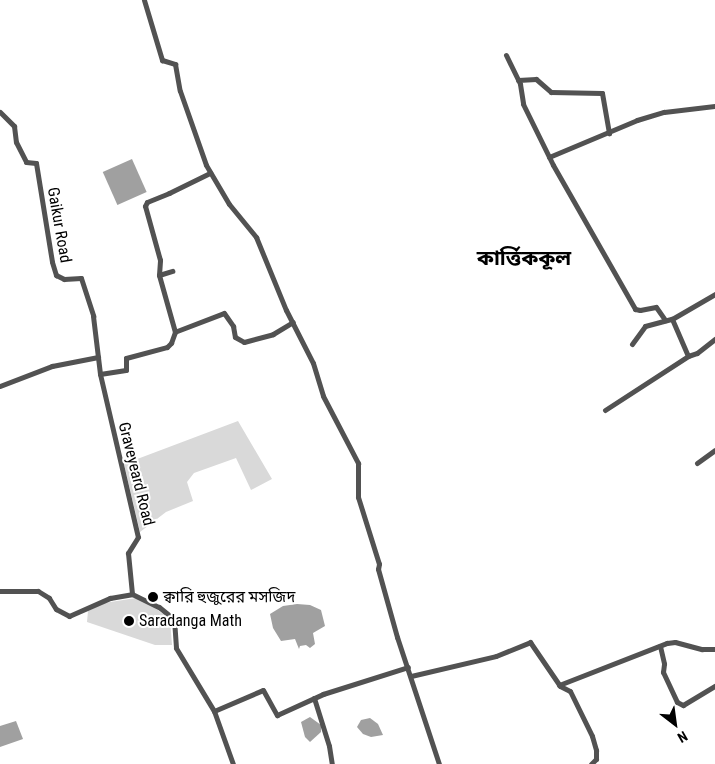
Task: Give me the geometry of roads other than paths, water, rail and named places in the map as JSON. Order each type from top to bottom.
[{"type":"street","points":[[144,0],[162,60],[175,64],[180,92],[210,173],[229,204],[256,237],[293,322],[314,363],[322,396],[358,463],[358,497],[379,564],[378,570],[396,636],[408,667],[439,764]]},
{"type":"street","points":[[506,55],[518,80],[523,104],[549,157],[635,309],[640,310],[656,306],[666,320]]},
{"type":"street","points":[[518,80],[536,78],[551,92],[602,93],[608,133]]},
{"type":"street","points":[[549,157],[637,120],[664,112],[715,106]]},
{"type":"street","name":"Gaikur Road","points":[[0,112],[14,126],[16,142],[26,162],[36,163],[54,269],[56,275],[64,279],[81,278],[94,316],[98,357]]},
{"type":"street","points":[[100,374],[126,370],[126,358],[167,346],[171,343],[175,332],[159,275],[160,260],[146,212],[147,202],[170,194],[210,173]]},
{"type":"street","points":[[159,275],[172,271]]},
{"type":"street","points":[[632,344],[645,326],[672,319],[715,294]]},
{"type":"street","points":[[178,330],[224,313],[233,326],[236,337],[244,342],[274,334],[293,322]]},
{"type":"street","points":[[672,319],[688,356]]},
{"type":"street","points":[[605,410],[688,356],[697,353],[715,339]]},
{"type":"street","points":[[0,386],[52,366],[98,357]]},
{"type":"street","name":"Graveyeard Road","points":[[98,357],[100,374],[138,537],[128,553],[132,594]]},
{"type":"street","points":[[697,463],[715,450]]},
{"type":"street","points":[[0,591],[38,591],[49,598],[56,609],[69,616],[110,598],[132,594],[159,607],[174,619],[176,648],[214,711],[233,764]]},
{"type":"street","points":[[410,676],[496,656],[530,642],[559,685],[570,691],[592,736],[596,759],[591,764]]},
{"type":"street","points":[[559,685],[674,642],[702,649],[715,649]]},
{"type":"street","points":[[660,646],[664,664],[663,672],[677,702],[683,705],[715,686]]},
{"type":"street","points":[[214,711],[263,690],[277,715],[314,698],[408,667]]},
{"type":"street","points":[[314,698],[329,746],[332,764]]},
{"type":"place","name":"ক্বারি হুজুরের মসজিদ","points":[[153,597]]},
{"type":"place","name":"Saradanga Math","points":[[129,621]]},
{"type":"district","name":"কার্ত্তিককূল","points":[[524,258]]}]
